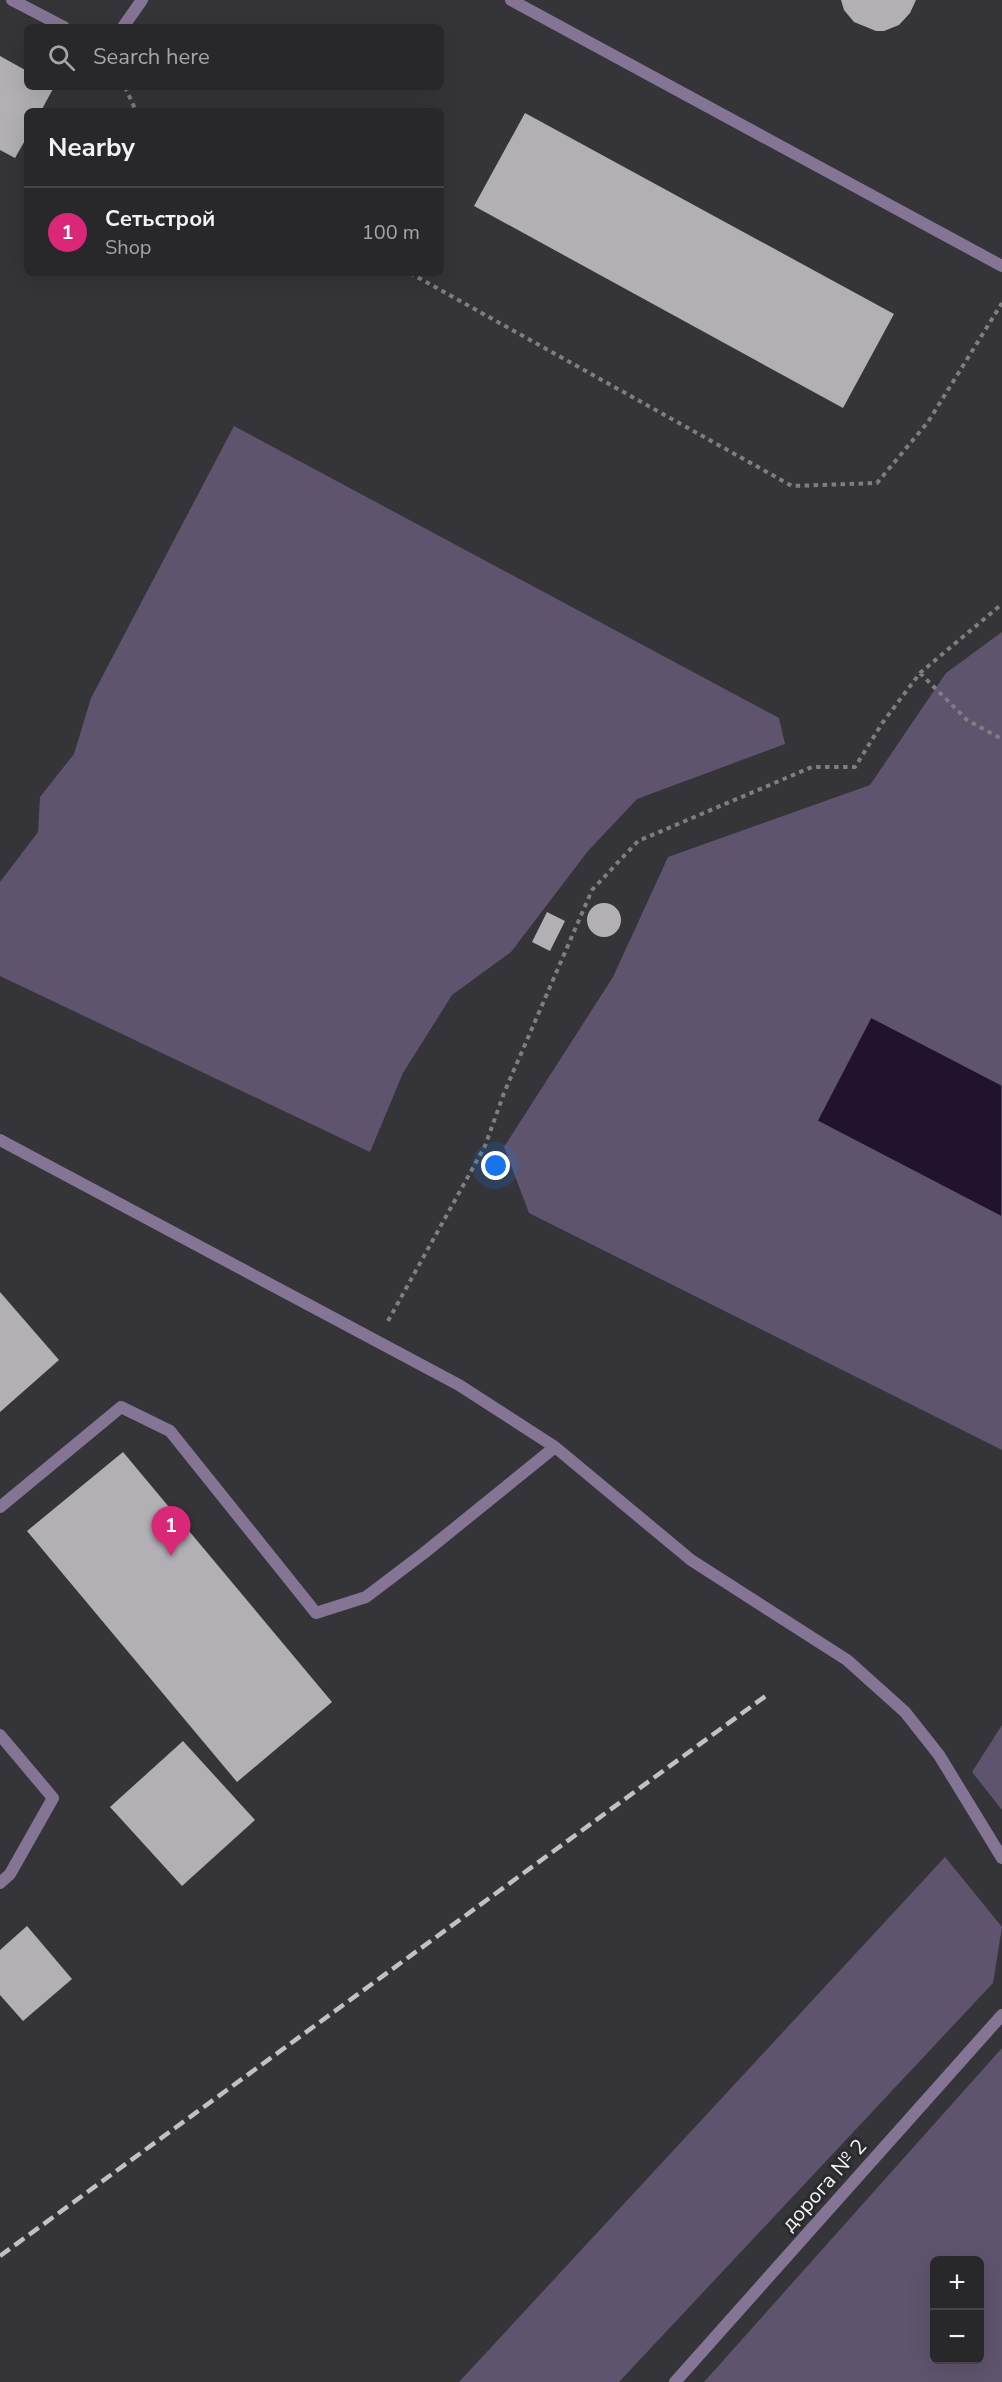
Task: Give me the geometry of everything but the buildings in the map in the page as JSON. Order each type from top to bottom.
[{"type":"street","points":[[12,0],[58,24]]},
{"type":"street","points":[[125,24],[141,0]]},
{"type":"street","points":[[511,0],[1002,266]]},
{"type":"street","points":[[0,1140],[459,1385],[555,1447],[691,1560],[847,1660],[905,1712],[939,1755],[1002,1858]]},
{"type":"street","points":[[0,1507],[121,1407],[170,1431],[316,1613],[366,1597],[555,1447]]},
{"type":"street","points":[[0,1735],[53,1798],[10,1874],[0,1883]]},
{"type":"street","name":"дорога № 2","points":[[675,2382],[1002,2015]]},
{"type":"path","points":[[126,90],[134,108]]},
{"type":"path","points":[[415,276],[792,486],[877,483],[928,422],[1002,303]]},
{"type":"path","points":[[377,1341],[485,1146],[504,1094],[592,890],[638,841],[812,767],[855,767],[920,673],[1002,604]]},
{"type":"path","points":[[920,673],[967,720],[1002,739]]},
{"type":"shaded area","points":[[234,426],[779,718],[785,744],[637,799],[588,851],[511,952],[452,995],[403,1073],[370,1152],[0,976],[0,882],[38,832],[40,797],[74,754],[91,698]]},
{"type":"shaded area","points":[[1002,632],[1002,1085],[871,1017],[817,1121],[1002,1217],[1002,1450],[529,1213],[504,1147],[613,977],[668,857],[870,785],[946,673]]},
{"type":"shaded area","points":[[871,1017],[1002,1085],[1002,1217],[817,1121]]},
{"type":"shaded area","points":[[1002,1725],[1002,1810],[972,1772]]},
{"type":"shaded area","points":[[945,1857],[1002,1927],[993,1983],[619,2382],[459,2382]]},
{"type":"shaded area","points":[[1002,2048],[1002,2382],[704,2382]]},
{"type":"railway","points":[[0,2256],[767,1695]]},
{"type":"place","name":"Сетьстрой","points":[[171,1556]]}]
